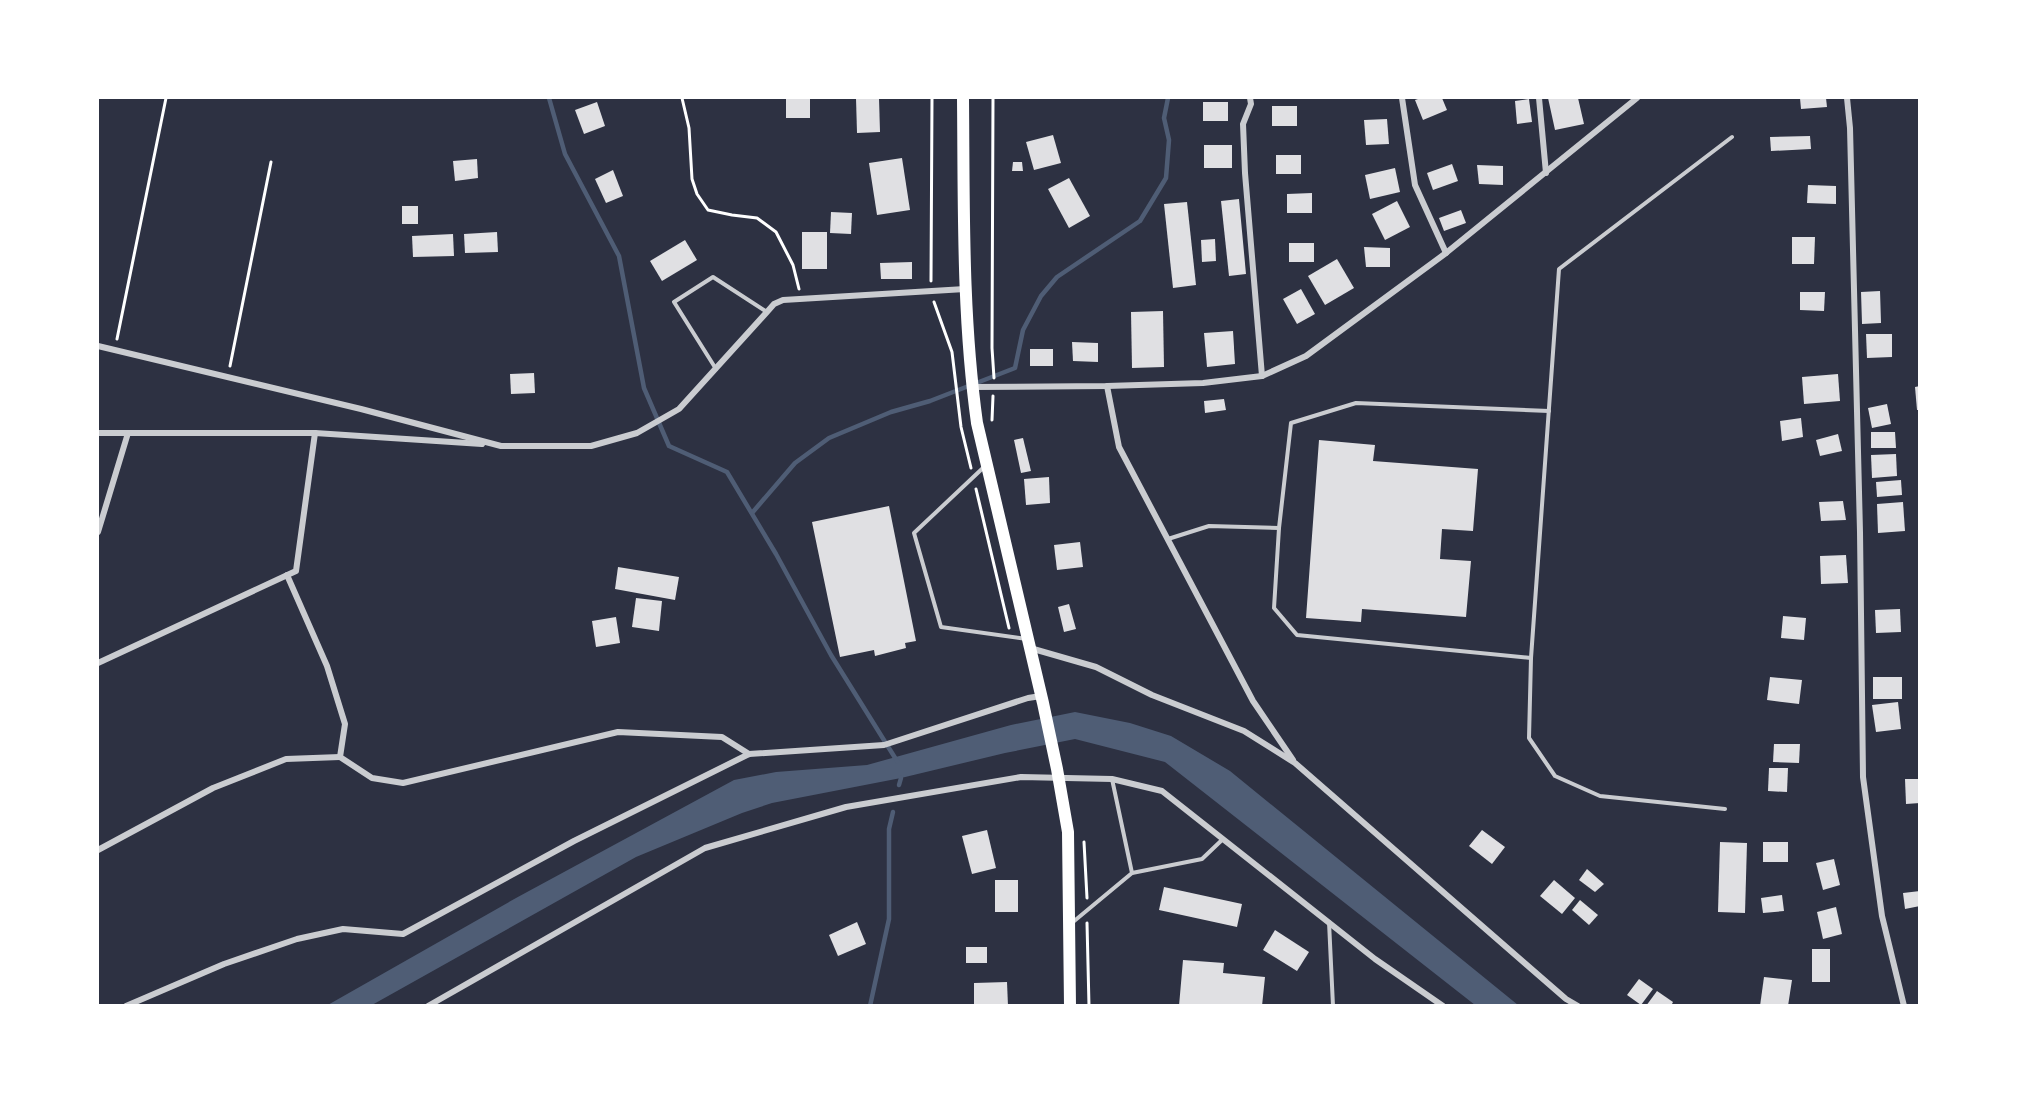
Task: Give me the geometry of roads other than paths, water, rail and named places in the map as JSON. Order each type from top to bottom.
[{"type":"main road","points":[[963,98],[965,289],[972,387],[986,465],[1042,699],[1068,832],[1070,1005]]},
{"type":"street","points":[[1250,98],[1251,104],[1243,124],[1244,163],[1262,376]]},
{"type":"street","points":[[1402,98],[1415,185],[1446,253]]},
{"type":"street","points":[[1539,98],[1546,173]]},
{"type":"street","points":[[972,387],[1203,383],[1262,376],[1306,356],[1446,253],[1637,98]]},
{"type":"street","points":[[1847,98],[1850,128],[1858,425],[1863,777],[1882,916],[1904,1005]]},
{"type":"street","points":[[98,433],[315,433],[501,446],[591,446],[637,433],[679,409],[766,312],[774,304],[783,300],[965,289]]},
{"type":"street","points":[[98,346],[501,446]]},
{"type":"street","points":[[1107,386],[1119,447],[1253,702],[1295,763]]},
{"type":"street","points":[[98,532],[128,433]]},
{"type":"street","points":[[98,663],[296,571],[315,433]]},
{"type":"street","points":[[287,575],[327,666],[345,724],[340,757]]},
{"type":"street","points":[[1028,644],[1096,667],[1152,695],[1244,731],[1295,763],[1566,999],[1578,1005]]},
{"type":"street","points":[[126,1005],[224,964],[297,939],[343,929],[403,934],[574,841],[749,754],[884,745],[1028,698],[1042,699]]},
{"type":"street","points":[[98,850],[213,788],[286,759],[340,757],[372,777],[403,783],[618,732],[722,738],[749,754]]},
{"type":"street","points":[[428,1005],[705,848],[846,807],[1021,777],[1058,773],[1112,779],[1162,791],[1375,959],[1443,1005]]},
{"type":"lane","points":[[1725,809],[1600,795],[1555,776],[1529,738],[1531,658],[1559,269],[1732,137]]},
{"type":"lane","points":[[716,369],[674,302],[713,276],[766,312]]},
{"type":"lane","points":[[1531,658],[1297,635],[1274,608],[1279,528],[1291,423],[1356,403],[1549,411]]},
{"type":"lane","points":[[986,465],[914,533],[941,627],[1028,644]]},
{"type":"lane","points":[[1168,539],[1209,526],[1279,528]]},
{"type":"lane","points":[[1112,779],[1132,873]]},
{"type":"lane","points":[[1069,925],[1132,873],[1202,859],[1223,839]]},
{"type":"lane","points":[[1329,921],[1333,1005]]},
{"type":"water","points":[[1075,712],[1130,723],[1171,736],[1230,771],[1518,1005],[1475,1005],[1165,762],[1075,739],[901,778],[772,803],[742,813],[636,857],[372,1005],[326,1006],[516,898],[734,780],[776,772],[867,765],[1011,725]]},
{"type":"waterway","points":[[549,98],[565,154],[619,256],[644,388],[669,446],[727,472],[776,554],[831,655],[897,761]]},
{"type":"waterway","points":[[752,513],[795,463],[829,438],[891,412],[930,401],[1015,368],[1023,330],[1041,296],[1057,277],[1140,221],[1166,178],[1169,140],[1164,118],[1168,98]]},
{"type":"waterway","points":[[899,785],[901,778]]},
{"type":"waterway","points":[[870,1006],[889,919],[889,829],[893,812]]}]
